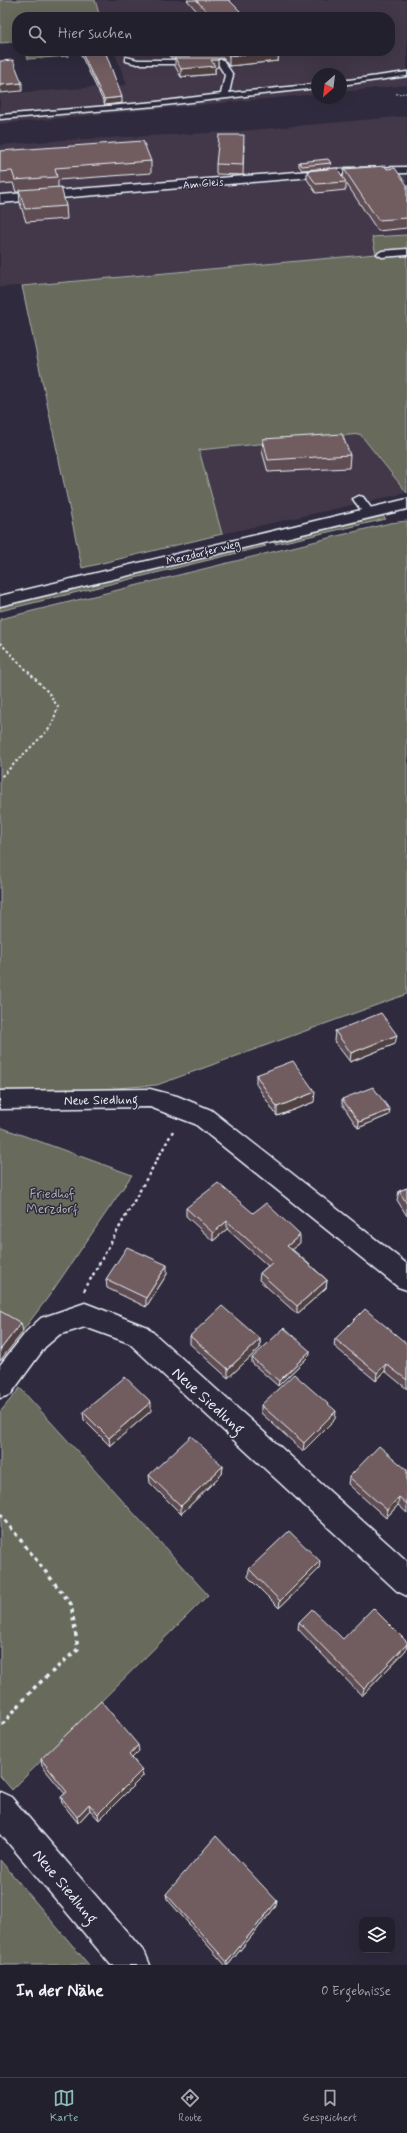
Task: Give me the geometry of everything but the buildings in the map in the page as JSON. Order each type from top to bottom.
[{"type":"street","name":"Am Gleis","points":[[0,199],[355,171],[407,170]]},
{"type":"street","name":"Merzdorfer Weg","points":[[0,601],[364,505],[407,504]]},
{"type":"street","name":"Neue Siedlung","points":[[0,1100],[150,1098],[203,1117],[407,1279]]},
{"type":"street","name":"Neue Siedlung","points":[[0,1386],[36,1339],[50,1326],[86,1315],[138,1335],[407,1581]]},
{"type":"street","name":"Neue Siedlung","points":[[0,1808],[132,1965]]},
{"type":"lane","points":[[129,59],[137,62],[220,62],[229,75],[224,96]]},
{"type":"lane","points":[[347,82],[407,74]]},
{"type":"lane","points":[[0,117],[149,105],[311,87]]},
{"type":"lane","points":[[382,254],[407,252]]},
{"type":"path","points":[[0,643],[48,692],[58,707],[51,727],[0,778]]},
{"type":"path","points":[[68,1320],[167,1140],[187,1110]]},
{"type":"path","points":[[0,1514],[71,1604],[78,1648],[35,1687],[0,1727]]},
{"type":"shaded area","points":[[95,0],[407,0],[407,85],[347,91],[347,68],[311,68],[311,95],[0,124],[0,94],[127,85],[116,56],[395,56],[395,12],[99,12]]},
{"type":"shaded area","points":[[407,116],[407,235],[372,237],[380,268],[0,287],[0,145],[65,140],[231,132]]},
{"type":"shaded area","points":[[360,434],[406,493],[222,534],[199,450]]},
{"type":"green space","points":[[0,0],[95,0],[99,12],[12,12],[12,42],[0,43]]},
{"type":"green space","points":[[27,56],[69,56],[28,59]]},
{"type":"green space","points":[[407,235],[407,493],[360,434],[199,450],[222,534],[82,568],[22,286],[376,254],[372,237]]},
{"type":"green space","points":[[383,516],[386,519],[275,544],[273,542]]},
{"type":"green space","points":[[407,521],[407,994],[157,1085],[48,1093],[0,1090],[0,619],[390,523]]},
{"type":"green space","points":[[260,544],[266,546],[0,611],[0,607]]},
{"type":"green space","name":"Friedhof Merzdorf","points":[[0,1127],[132,1175],[49,1296],[0,1361]]},
{"type":"green space","points":[[20,1388],[208,1595],[12,1790],[0,1776],[0,1412]]},
{"type":"green space","points":[[0,1860],[89,1965],[0,1965]]}]
